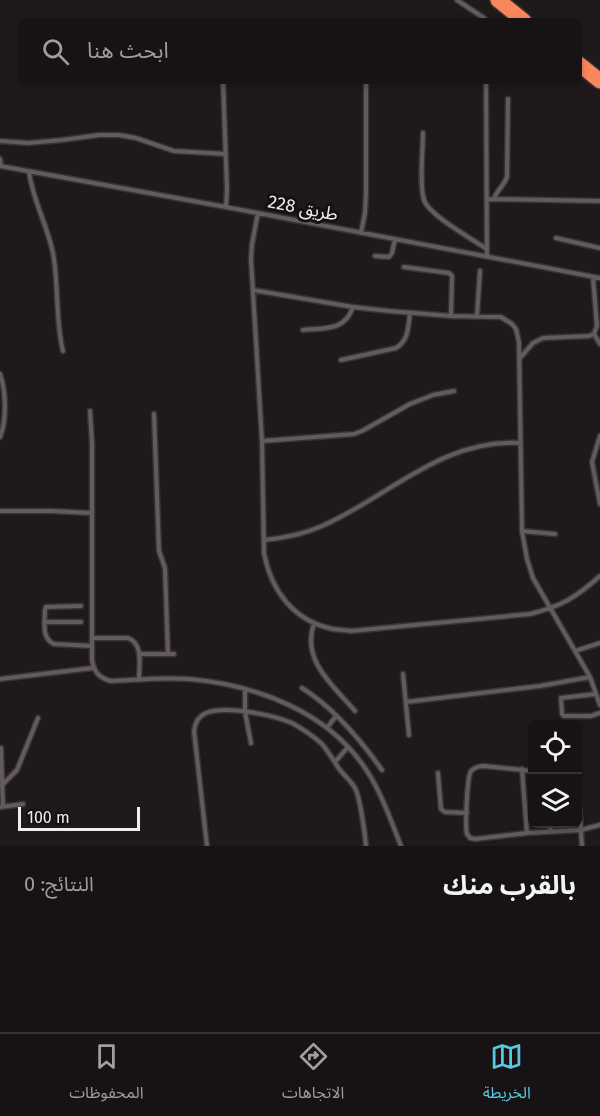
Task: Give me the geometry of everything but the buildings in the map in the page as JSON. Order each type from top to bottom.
[{"type":"highway","points":[[498,0],[520,18]]},
{"type":"highway","points":[[582,66],[600,81]]},
{"type":"lane","points":[[457,0],[484,18]]},
{"type":"lane","points":[[223,84],[226,207]]},
{"type":"lane","points":[[361,233],[366,203],[366,84]]},
{"type":"lane","points":[[486,84],[487,256]]},
{"type":"lane","points":[[494,200],[507,177],[508,99]]},
{"type":"lane","points":[[423,133],[422,187],[426,206],[487,249]]},
{"type":"lane","points":[[0,141],[28,143],[118,135],[136,138],[174,151],[226,154]]},
{"type":"lane","points":[[0,159],[0,166]]},
{"type":"lane","name":"طريق 228","points":[[0,166],[600,278]]},
{"type":"lane","points":[[29,172],[33,194],[53,253],[59,331],[63,351]]},
{"type":"lane","points":[[487,199],[600,201]]},
{"type":"lane","points":[[258,213],[252,251],[262,441],[264,540],[267,567],[274,585],[284,600],[298,614],[314,623],[332,629],[351,630],[530,614],[551,609],[571,599],[600,576]]},
{"type":"lane","points":[[556,238],[600,248]]},
{"type":"lane","points":[[375,256],[389,257],[395,239]]},
{"type":"lane","points":[[404,267],[449,273],[452,276],[451,316]]},
{"type":"lane","points":[[477,316],[480,271]]},
{"type":"lane","points":[[519,358],[533,343],[543,338],[594,334],[597,326],[593,277]]},
{"type":"lane","points":[[253,290],[353,307],[451,316],[501,317],[512,324],[519,335],[522,531],[527,559],[533,578],[590,677],[600,705]]},
{"type":"lane","points":[[303,330],[338,326],[351,316],[353,307]]},
{"type":"lane","points":[[341,360],[396,348],[403,343],[408,333],[410,313]]},
{"type":"lane","points":[[594,334],[600,344]]},
{"type":"lane","points":[[0,374],[5,404],[0,437]]},
{"type":"lane","points":[[262,441],[354,434],[410,404],[433,395],[454,391]]},
{"type":"lane","points":[[90,411],[92,646],[93,668],[97,675],[111,681],[188,679],[245,689],[290,705],[327,728],[364,766],[376,787],[401,846]]},
{"type":"lane","points":[[139,654],[171,654],[164,566],[159,551],[154,414]]},
{"type":"lane","points":[[600,436],[592,462],[600,504]]},
{"type":"lane","points":[[264,540],[299,534],[321,526],[447,456],[487,444],[520,443]]},
{"type":"lane","points":[[0,511],[92,513]]},
{"type":"lane","points":[[522,531],[555,534]]},
{"type":"lane","points":[[81,606],[46,607],[45,638],[51,643],[92,646]]},
{"type":"lane","points":[[45,622],[81,622]]},
{"type":"lane","points":[[314,623],[310,637],[314,659],[321,672],[355,711]]},
{"type":"lane","points":[[92,638],[131,639],[138,645],[139,680]]},
{"type":"lane","points":[[575,651],[600,643]]},
{"type":"lane","points":[[0,679],[93,668]]},
{"type":"lane","points":[[403,674],[410,735]]},
{"type":"lane","points":[[406,702],[540,686],[590,677]]},
{"type":"lane","points":[[302,688],[322,702],[336,716],[359,740],[382,770]]},
{"type":"lane","points":[[245,689],[245,712],[250,743]]},
{"type":"lane","points":[[597,694],[561,698],[562,714],[564,716],[591,716],[600,713]]},
{"type":"lane","points":[[207,846],[194,731],[200,718],[208,712],[245,712],[282,719],[302,729],[320,743],[356,789],[366,846]]},
{"type":"lane","points":[[327,728],[336,716]]},
{"type":"lane","points":[[2,785],[16,770],[38,718]]},
{"type":"lane","points":[[335,762],[348,747]]},
{"type":"lane","points":[[1,748],[1,807],[23,804]]},
{"type":"lane","points":[[528,770],[484,766],[471,771],[468,780],[466,813],[467,834],[472,839],[581,830],[600,825]]},
{"type":"lane","points":[[522,769],[527,833]]},
{"type":"lane","points":[[438,773],[441,809],[445,812],[466,813]]},
{"type":"lane","points":[[550,828],[551,832]]},
{"type":"lane","points":[[581,830],[582,846]]}]
